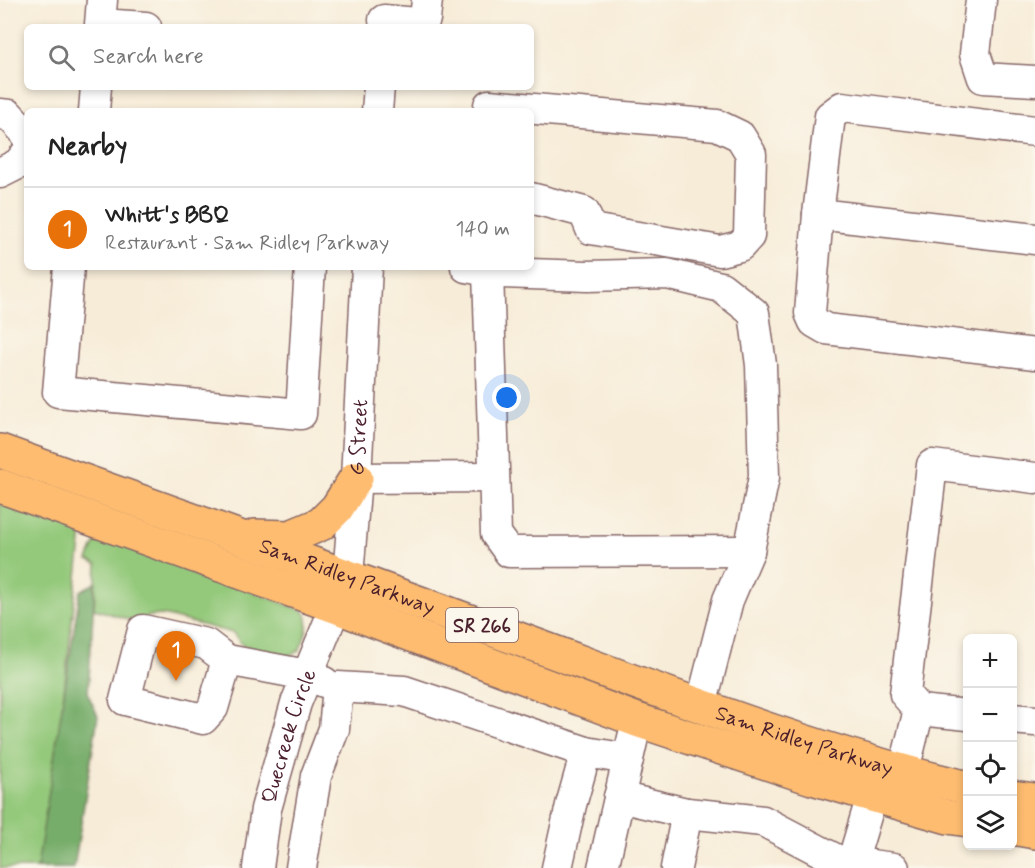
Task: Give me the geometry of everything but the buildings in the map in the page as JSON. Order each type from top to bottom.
[{"type":"main road","name":"Sam Ridley Parkway","points":[[0,451],[770,731],[890,790],[963,818]]},
{"type":"main road","points":[[235,535],[290,537],[321,524],[337,508],[356,478]]},
{"type":"main road","name":"Sam Ridley Parkway","points":[[0,486],[335,606],[637,720],[812,778],[890,790],[963,788]]},
{"type":"main road","points":[[1017,798],[1035,800]]},
{"type":"main road","points":[[1017,829],[1035,832]]},
{"type":"street","points":[[384,16],[417,23],[425,19],[427,0]]},
{"type":"street","points":[[981,0],[975,54],[983,78],[1035,81]]},
{"type":"street","points":[[101,17],[132,24]]},
{"type":"street","points":[[94,108],[96,90]]},
{"type":"street","points":[[377,108],[379,90]]},
{"type":"street","points":[[489,108],[489,105],[523,108]]},
{"type":"street","points":[[1035,131],[842,107],[830,116],[818,214],[810,313],[814,322],[826,329],[1035,354]]},
{"type":"street","points":[[534,109],[717,125],[740,136],[751,154],[749,236],[740,246],[720,251],[591,228],[584,212],[534,199]]},
{"type":"street","points":[[0,114],[9,115],[24,131]]},
{"type":"street","points":[[0,173],[18,164],[24,157]]},
{"type":"street","points":[[818,214],[1035,239]]},
{"type":"street","points":[[69,270],[58,392],[301,414],[310,270]]},
{"type":"street","name":"G Street","points":[[335,606],[348,576],[356,478],[367,270]]},
{"type":"street","points":[[477,270],[494,477],[496,534],[509,552],[749,551]]},
{"type":"street","points":[[483,270],[500,273],[587,276],[667,274],[721,287],[754,313],[761,365],[764,477],[749,551],[728,600],[701,706]]},
{"type":"street","points":[[963,714],[919,710],[905,694],[932,465],[1035,478]]},
{"type":"street","points":[[356,478],[494,477]]},
{"type":"street","name":"Quecreek Circle","points":[[261,868],[266,809],[296,703],[335,606]]},
{"type":"street","points":[[227,660],[307,675],[338,687],[404,691],[586,752],[628,759]]},
{"type":"street","points":[[301,868],[316,776],[334,729],[338,687]]},
{"type":"street","points":[[852,862],[890,790],[919,710]]},
{"type":"street","points":[[1017,719],[1035,721]]},
{"type":"street","points":[[603,868],[637,720]]},
{"type":"street","points":[[557,868],[586,752]]},
{"type":"street","points":[[619,797],[687,813],[763,821],[838,861],[894,868]]},
{"type":"street","points":[[676,868],[687,813]]},
{"type":"green space","points":[[0,495],[83,524],[44,868],[0,868]]},
{"type":"green space","points":[[99,534],[304,611],[307,626],[299,651],[288,656],[243,646],[233,633],[163,615],[149,616],[137,622],[94,609],[97,564],[88,560]]},
{"type":"green space","points":[[95,583],[88,694],[98,716],[74,868],[37,868],[80,591]]},
{"type":"place","name":"Whitt's BBQ","points":[[176,681]]}]
